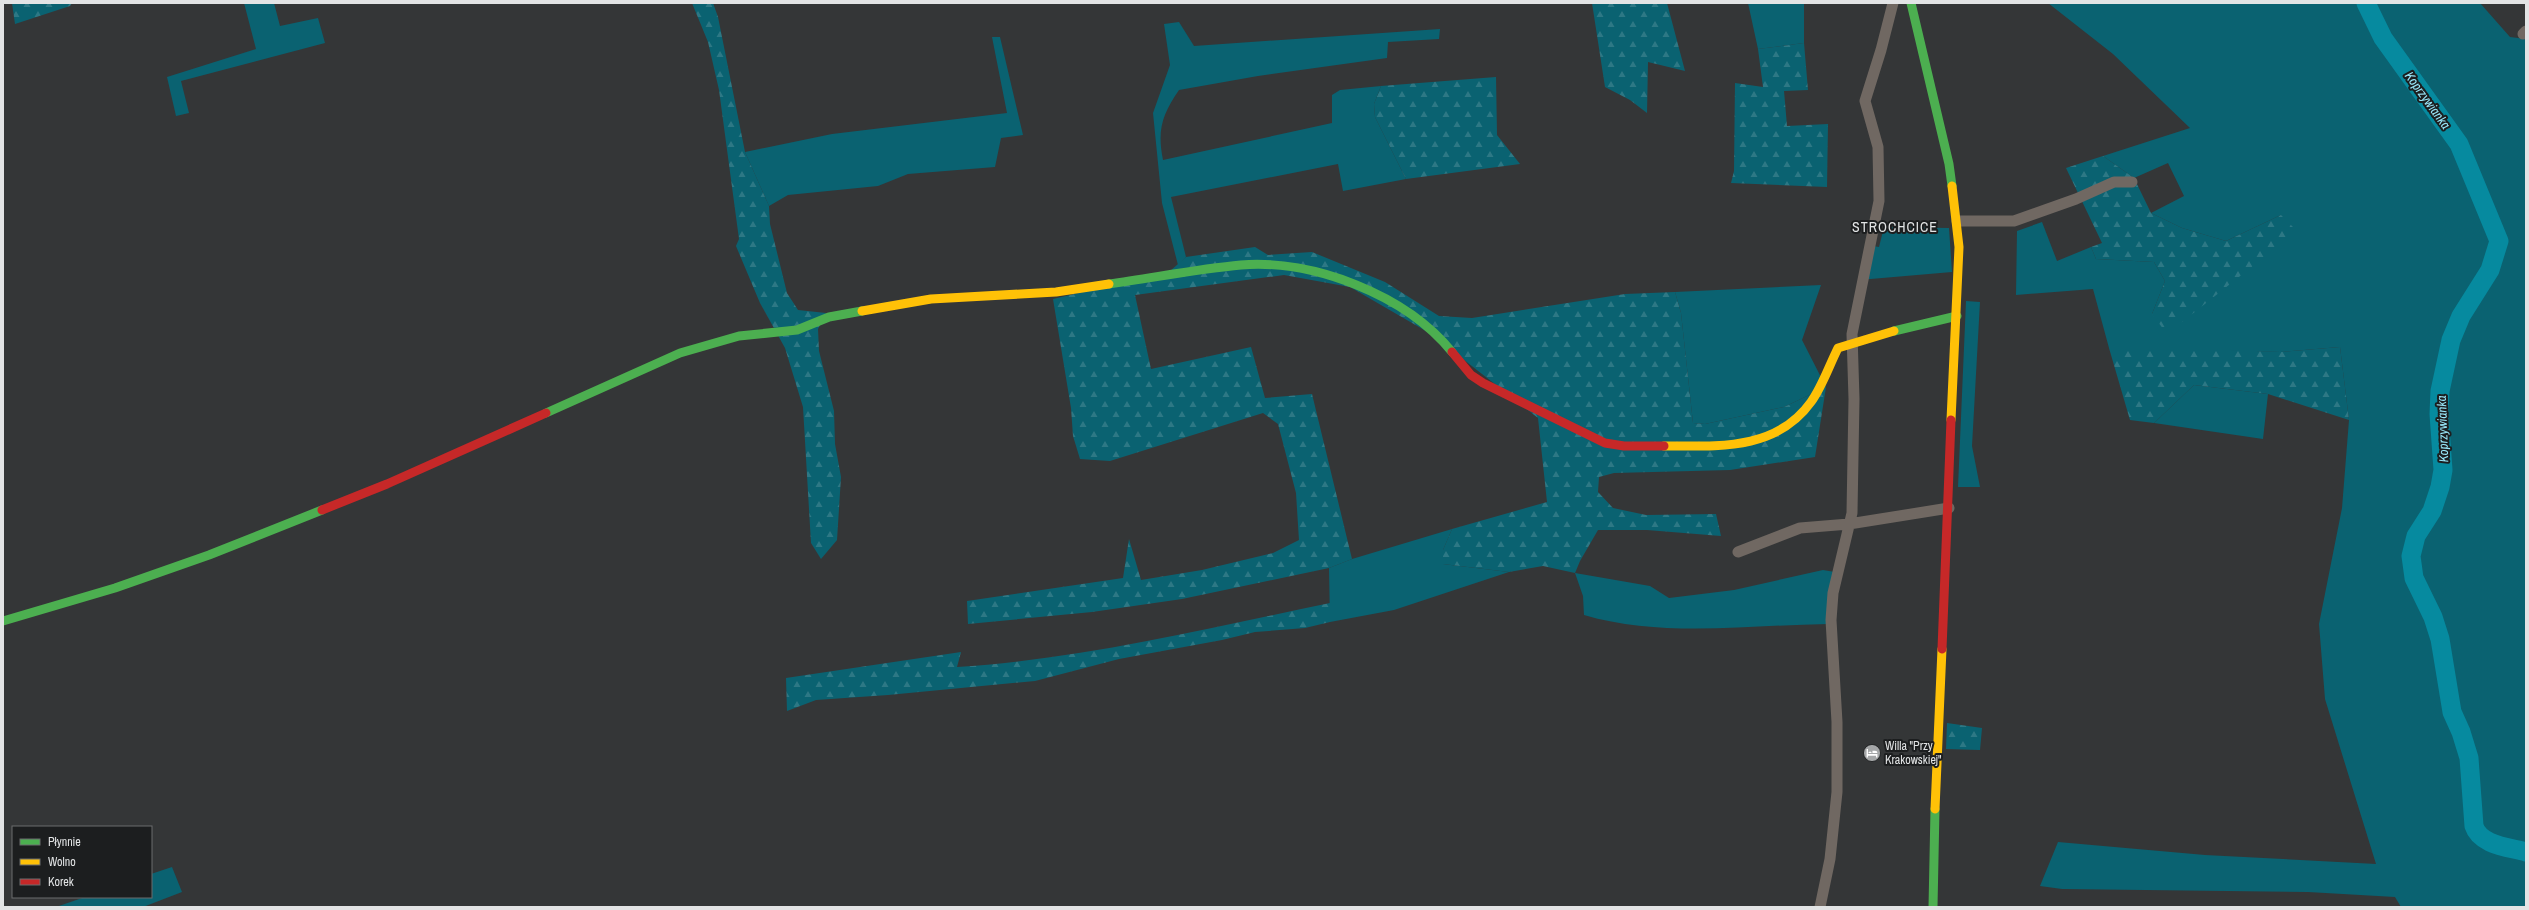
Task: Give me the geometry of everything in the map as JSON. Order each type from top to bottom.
[{"type":"street","points":[[1820,907],[1830,859],[1837,792],[1837,722],[1831,608],[1852,513],[1854,399],[1852,342],[1879,200],[1878,147],[1866,109],[1865,97],[1881,50],[1893,3]]},
{"type":"street","points":[[1912,3],[1949,164],[1957,221],[1959,275],[1933,846],[1933,907]]},
{"type":"street","points":[[1957,221],[2014,221],[2069,202],[2114,182],[2132,182]]},
{"type":"street","points":[[3,621],[115,588],[209,555],[387,484],[680,353],[739,336],[797,330],[829,318],[931,299],[1056,292],[1242,266],[1298,268],[1356,283],[1378,294],[1415,316],[1440,337],[1471,374],[1487,386],[1592,438],[1624,446],[1727,446],[1772,436],[1786,428],[1808,408],[1835,351],[1852,342],[1945,317],[1957,316]]},
{"type":"street","points":[[1738,552],[1800,528],[1849,524],[1949,508]]},
{"type":"green space","points":[[12,3],[72,3],[70,6],[15,24]]},
{"type":"green space","points":[[244,3],[274,3],[280,26],[318,18],[325,43],[181,81],[189,113],[176,116],[167,77],[256,49]]},
{"type":"green space","points":[[692,3],[713,3],[718,17],[745,152],[769,206],[770,224],[787,293],[798,310],[826,313],[818,329],[819,351],[834,411],[835,444],[841,477],[837,540],[821,559],[811,543],[803,407],[785,348],[760,303],[736,246],[739,239],[719,90],[708,42]]},
{"type":"green space","points":[[1592,3],[1667,3],[1685,71],[1648,62],[1647,113],[1630,100],[1605,87]]},
{"type":"green space","points":[[1748,3],[1804,3],[1804,43],[1758,49]]},
{"type":"green space","points":[[2048,3],[2480,3],[2510,37],[2526,39],[2526,907],[2401,907],[2395,897],[2308,892],[2062,889],[2040,886],[2058,842],[2205,855],[2376,864],[2325,699],[2319,624],[2342,508],[2349,420],[2340,347],[2281,352],[2109,348],[2093,289],[2016,295],[2017,231],[2042,222],[2057,261],[2091,247],[2096,259],[2154,262],[2165,281],[2152,314],[2281,215],[2226,241],[2182,228],[2151,213],[2184,196],[2168,163],[2134,178],[2103,156],[2190,128],[2113,54]]},
{"type":"green space","points":[[1179,22],[1194,46],[1440,29],[1439,39],[1388,42],[1387,58],[1258,76],[1179,90],[1168,107],[1162,123],[1161,149],[1163,160],[1332,123],[1332,95],[1340,90],[1381,86],[1374,104],[1375,117],[1406,179],[1343,191],[1338,164],[1171,197],[1186,257],[1178,265],[1162,203],[1153,113],[1170,65],[1164,24]]},
{"type":"green space","points":[[992,37],[1000,37],[1023,135],[1001,138],[995,167],[908,174],[878,186],[788,195],[769,206],[745,152],[832,134],[1007,113]]},
{"type":"green space","points":[[1804,43],[1808,90],[1784,91],[1787,126],[1828,124],[1827,187],[1731,183],[1734,171],[1735,83],[1763,87],[1758,49]]},
{"type":"green space","points":[[1496,77],[1497,135],[1520,164],[1406,179],[1375,117],[1374,104],[1381,86]]},
{"type":"green space","points":[[2103,156],[2134,178],[2151,213],[2182,228],[2226,241],[2281,215],[2297,231],[2167,334],[2152,314],[2165,281],[2154,262],[2096,259],[2091,247],[2102,243],[2066,168]]},
{"type":"green space","points":[[1884,227],[1949,228],[1952,272],[1859,280],[1867,245],[1879,247]]},
{"type":"green space","points":[[1255,247],[1268,255],[1312,252],[1385,282],[1439,316],[1472,318],[1625,294],[1675,292],[1681,313],[1693,423],[1705,424],[1784,407],[1826,387],[1815,457],[1730,470],[1614,473],[1599,477],[1598,492],[1613,508],[1646,515],[1716,514],[1721,536],[1647,530],[1598,530],[1580,561],[1575,573],[1543,566],[1509,572],[1443,564],[1443,550],[1452,529],[1547,502],[1538,418],[1431,334],[1350,287],[1284,275],[1135,295],[1151,369],[1251,347],[1265,398],[1312,394],[1352,559],[1329,568],[1182,599],[1092,612],[968,624],[967,601],[1123,578],[1129,539],[1141,580],[1202,570],[1273,553],[1299,540],[1296,493],[1278,424],[1263,413],[1110,461],[1080,459],[1073,436],[1071,408],[1053,299],[1169,272],[1186,257]]},
{"type":"green space","points":[[1821,285],[1802,340],[1826,387],[1784,407],[1705,424],[1693,423],[1681,313],[1675,292]]},
{"type":"green space","points":[[1966,301],[1980,302],[1972,446],[1980,487],[1958,487]]},
{"type":"green space","points":[[2152,347],[2281,352],[2340,347],[2349,420],[2268,394],[2194,385],[2154,423],[2130,420],[2109,348]]},
{"type":"green space","points":[[2194,385],[2268,394],[2263,439],[2154,423]]},
{"type":"green space","points":[[1452,529],[1443,550],[1443,564],[1509,572],[1394,610],[1330,622],[1329,568],[1352,559]]},
{"type":"green space","points":[[1823,570],[1835,572],[1828,624],[1705,628],[1644,626],[1614,622],[1584,615],[1583,596],[1575,573],[1650,586],[1669,598],[1734,590]]},
{"type":"green space","points":[[1330,603],[1330,622],[1305,628],[1255,632],[1222,640],[1119,659],[1035,681],[888,695],[816,700],[787,711],[786,678],[961,652],[957,667],[1051,657],[1191,633]]},
{"type":"green space","points":[[1947,723],[1982,728],[1980,750],[1946,749]]},
{"type":"green space","points":[[172,867],[182,892],[143,907],[56,907],[82,898],[152,898],[152,874]]},
{"type":"waterway","name":"Koprzywianka","points":[[2366,3],[2383,38],[2459,144],[2499,241],[2490,270],[2461,316],[2451,340],[2440,391],[2439,414],[2443,470],[2440,487],[2432,511],[2416,536],[2411,556],[2414,578],[2433,617],[2440,639],[2452,712],[2461,732],[2469,758],[2474,826],[2477,832],[2488,841],[2503,847],[2526,852]]},
{"type":"traffic: fast","points":[[1911,3],[1949,164],[1952,186]]},
{"type":"traffic: fast","points":[[1109,284],[1241,265],[1269,265],[1298,268],[1327,275],[1356,285],[1384,298],[1410,314],[1433,332],[1452,352]]},
{"type":"traffic: fast","points":[[546,413],[680,353],[739,336],[797,330],[829,317],[862,311]]},
{"type":"traffic: fast","points":[[1894,331],[1957,316]]},
{"type":"traffic: fast","points":[[3,621],[115,588],[209,555],[322,510]]},
{"type":"traffic: fast","points":[[1933,907],[1935,809]]},
{"type":"traffic: slow","points":[[1951,420],[1959,247],[1952,186]]},
{"type":"traffic: slow","points":[[862,311],[931,299],[1056,292],[1109,284]]},
{"type":"traffic: slow","points":[[1664,446],[1725,445],[1763,437],[1781,430],[1797,418],[1811,402],[1822,383],[1838,348],[1894,331]]},
{"type":"traffic: slow","points":[[1935,809],[1942,649]]},
{"type":"traffic: jam","points":[[1452,352],[1471,375],[1483,383],[1605,443],[1624,446],[1664,446]]},
{"type":"traffic: jam","points":[[322,510],[387,484],[546,413]]},
{"type":"traffic: jam","points":[[1942,649],[1951,420]]},
{"type":"place","name":"Willa \"Przy Krakowskiej\"","points":[[1872,753]]},
{"type":"district","name":"STROCHCICE","points":[[1895,227]]}]
